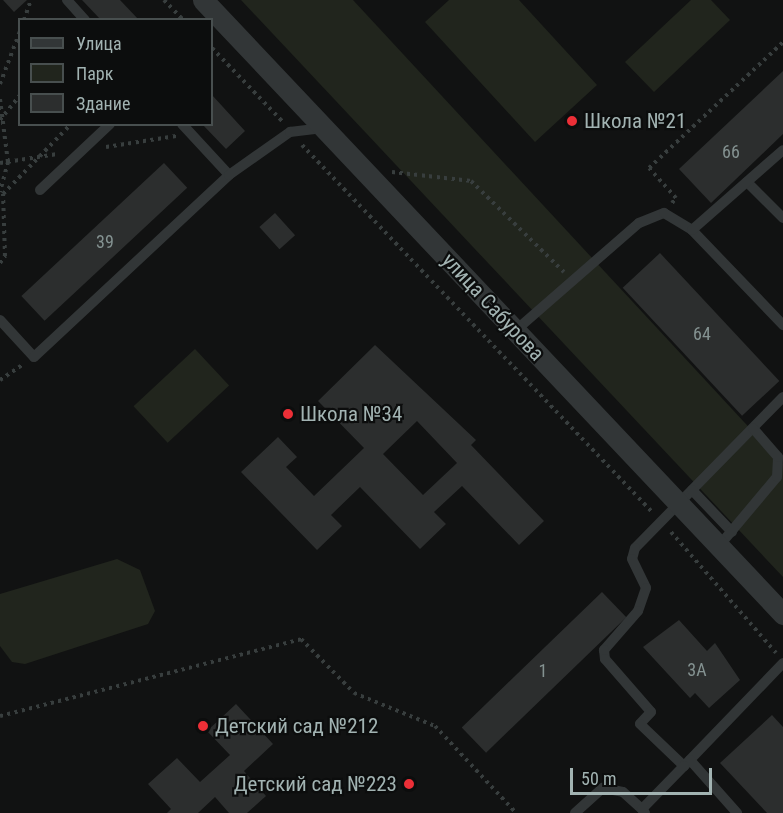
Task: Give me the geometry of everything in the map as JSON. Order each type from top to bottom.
[{"type":"street","name":"улица Сабурова","points":[[203,0],[515,331],[725,539],[783,614]]},
{"type":"lane","points":[[67,0],[83,18]]},
{"type":"lane","points":[[40,190],[108,126]]},
{"type":"lane","points":[[184,126],[229,175]]},
{"type":"lane","points":[[0,320],[34,357],[229,175],[290,132],[323,128]]},
{"type":"lane","points":[[692,230],[747,182],[781,157]]},
{"type":"lane","points":[[747,182],[783,218]]},
{"type":"lane","points":[[515,331],[639,223],[664,213],[692,230],[783,325]]},
{"type":"lane","points":[[737,813],[687,763],[640,724],[651,712],[605,659],[604,650],[638,611],[646,588],[632,559],[661,521],[783,397]]},
{"type":"lane","points":[[725,539],[777,477],[778,457],[753,428]]},
{"type":"lane","points":[[575,813],[603,788],[623,792],[644,811],[783,662]]},
{"type":"path","points":[[25,18],[31,0]]},
{"type":"path","points":[[164,0],[181,18]]},
{"type":"path","points":[[0,84],[18,36]]},
{"type":"path","points":[[664,213],[676,198],[649,168],[783,42]]},
{"type":"path","points":[[213,49],[661,521],[783,662]]},
{"type":"path","points":[[2,117],[18,97]]},
{"type":"path","points":[[0,99],[8,162],[2,193],[5,256],[0,263]]},
{"type":"path","points":[[2,193],[69,126]]},
{"type":"path","points":[[378,186],[393,172],[471,181],[573,280]]},
{"type":"path","points":[[0,380],[34,357]]},
{"type":"path","points":[[0,716],[301,639],[354,693],[435,726],[516,813]]},
{"type":"green space","points":[[241,0],[353,0],[783,464],[783,577]]},
{"type":"green space","points":[[449,0],[519,0],[597,85],[535,142],[425,22]]},
{"type":"green space","points":[[691,0],[711,0],[730,20],[654,92],[625,62]]},
{"type":"green space","points":[[195,349],[229,386],[168,443],[134,406]]},
{"type":"green space","points":[[117,559],[140,570],[155,611],[148,624],[25,664],[12,662],[0,646],[0,594]]},
{"type":"building","points":[[3,0],[27,0],[14,12]]},
{"type":"building","points":[[82,0],[120,0],[137,18],[99,18]]},
{"type":"building","points":[[783,71],[783,134],[711,203],[679,169]]},
{"type":"building","points":[[213,96],[245,131],[226,149],[204,126],[213,126]]},
{"type":"building","points":[[164,163],[187,188],[45,321],[21,296]]},
{"type":"building","points":[[275,213],[295,235],[279,249],[259,227]]},
{"type":"building","points":[[660,253],[779,381],[742,416],[623,288]]},
{"type":"building","points":[[375,345],[476,440],[471,445],[544,521],[519,545],[462,486],[434,512],[446,524],[420,549],[360,487],[331,515],[342,526],[317,550],[241,472],[278,437],[297,457],[286,467],[314,496],[364,448],[318,401]],"holes":[[[417,421],[457,463],[423,495],[383,454]]]},
{"type":"building","points":[[602,592],[626,617],[486,753],[462,727]]},
{"type":"building","points":[[679,620],[707,651],[715,643],[740,680],[709,708],[695,693],[690,698],[643,647]]},
{"type":"building","points":[[236,704],[273,744],[244,771],[266,796],[247,813],[229,813],[215,797],[198,813],[167,813],[171,809],[148,784],[177,758],[200,782],[230,755],[207,731]]},
{"type":"building","points":[[772,715],[783,727],[783,813],[767,813],[720,763]]},
{"type":"place","name":"Школа №21","points":[[572,121]]},
{"type":"place","name":"Школа №34","points":[[288,414]]},
{"type":"place","name":"Детский сад №212","points":[[203,726]]},
{"type":"place","name":"Детский сад №223","points":[[409,784]]}]
